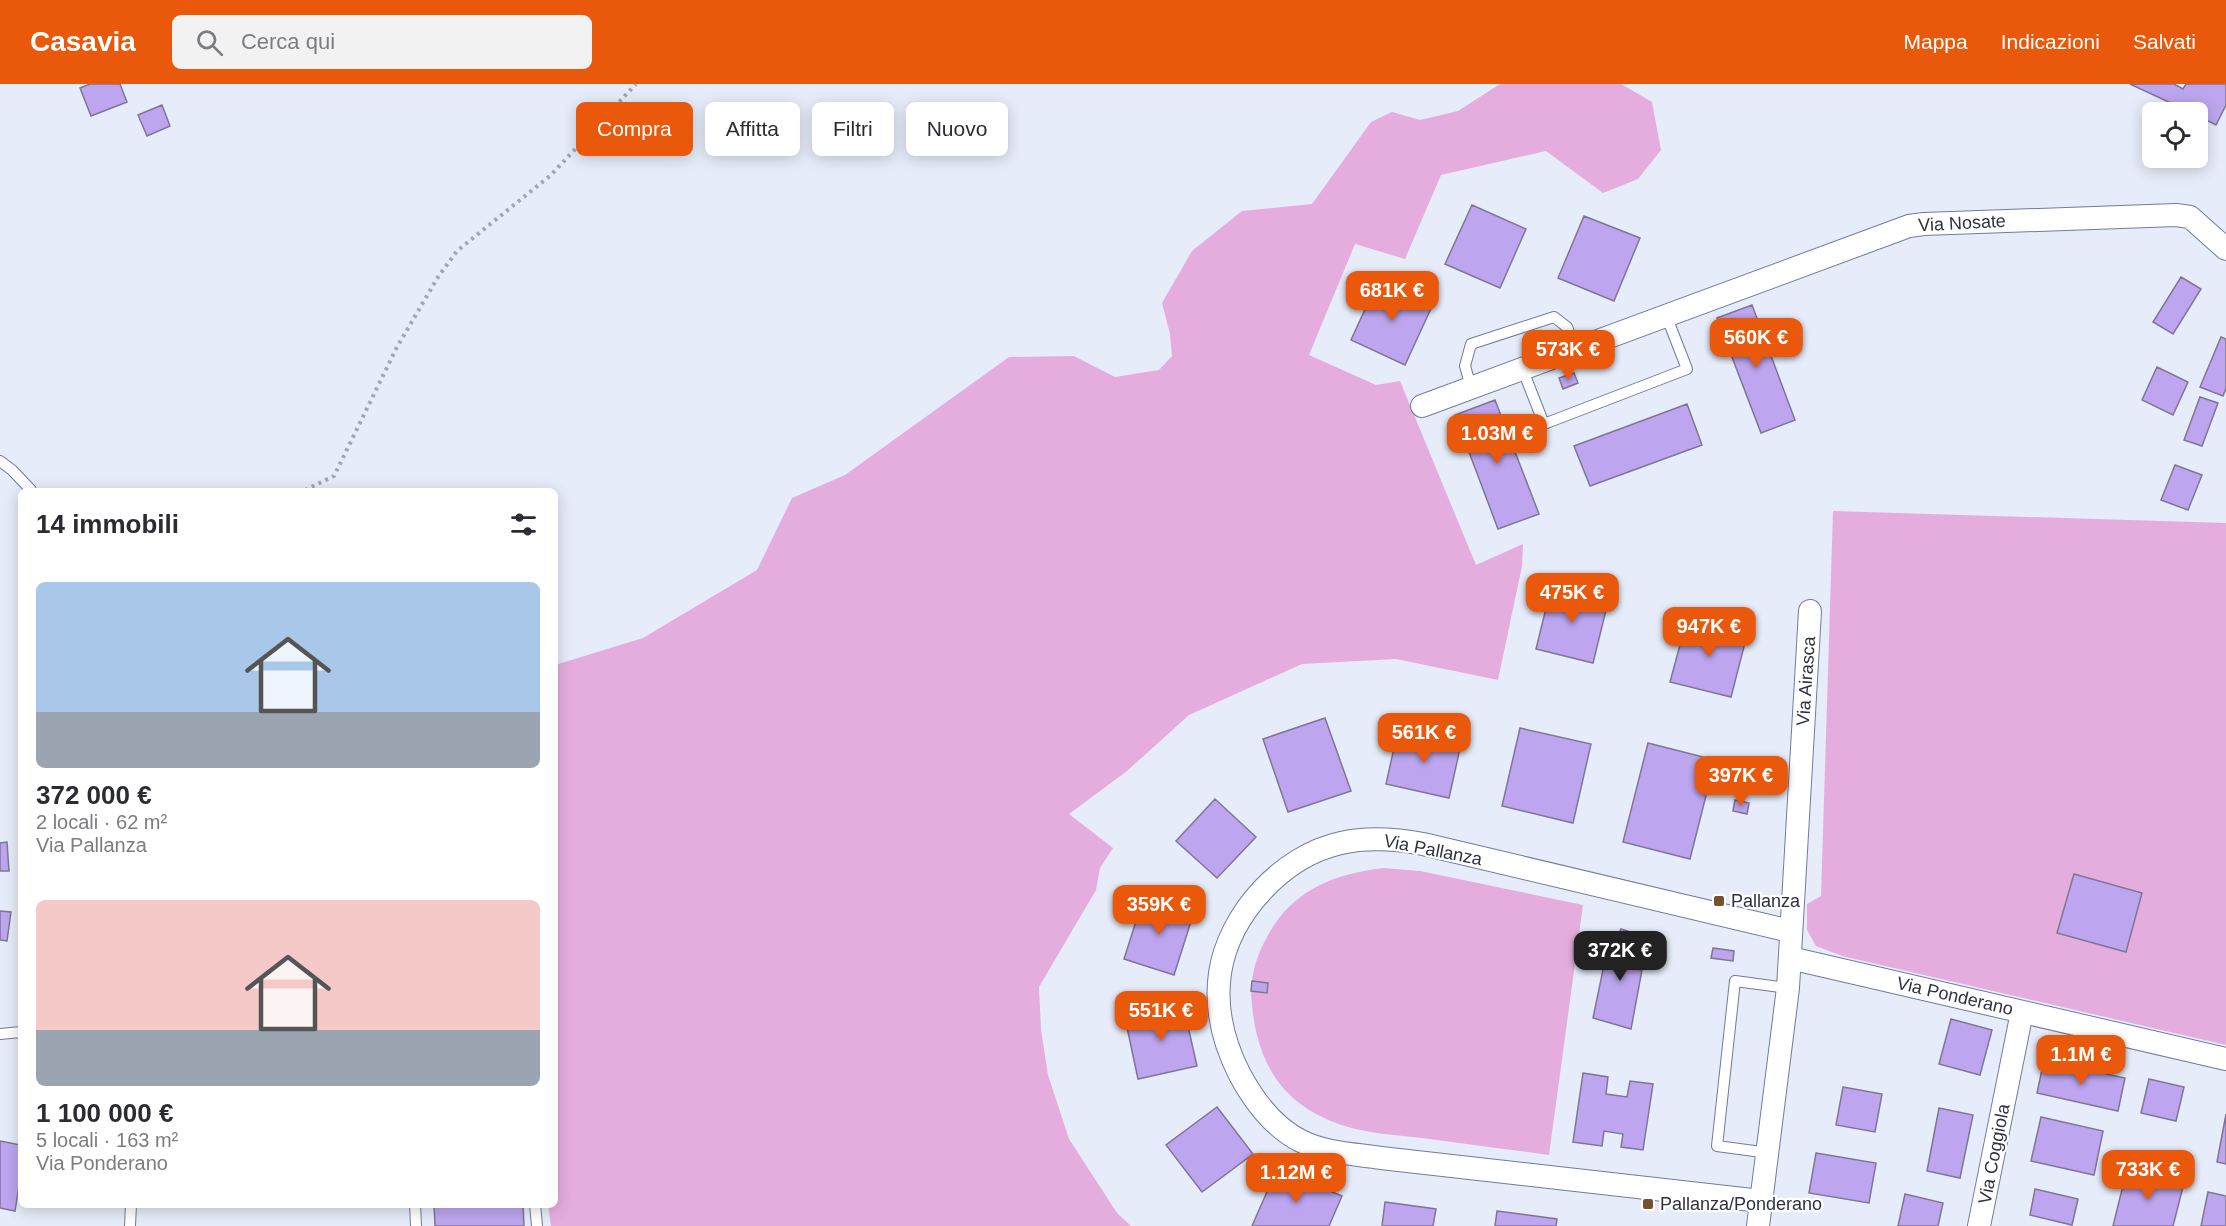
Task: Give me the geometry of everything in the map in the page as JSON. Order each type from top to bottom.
[{"type":"street","name":"Via Nosate","points":[[1422,406],[1909,226],[2176,214],[2190,218],[2226,249]]},
{"type":"street","name":"Via Airasca","points":[[1790,931],[1810,611]]},
{"type":"street","name":"Via Pallanza","points":[[1761,1201],[1381,1158],[1323,1148],[1301,1141],[1264,1113],[1247,1089],[1236,1067],[1224,1034],[1220,1011],[1220,973],[1224,954],[1238,925],[1266,886],[1283,872],[1321,850],[1340,843],[1360,840],[1401,840],[1422,844],[1790,931]]},
{"type":"street","points":[[1758,1226],[1788,988],[1790,931]]},
{"type":"street","name":"Via Ponderano","points":[[1790,958],[2226,1059]]},
{"type":"street","name":"Via Coggiola","points":[[1979,1226],[2022,1012]]},
{"type":"lane","points":[[1522,368],[1544,424],[1687,369],[1666,315]]},
{"type":"lane","points":[[1471,387],[1465,366],[1471,344],[1554,317],[1567,327],[1576,349]]},
{"type":"lane","points":[[0,461],[29,488]]},
{"type":"lane","points":[[1769,1153],[1717,1146],[1735,981],[1788,988]]},
{"type":"lane","points":[[0,1034],[18,1032]]},
{"type":"lane","points":[[130,1226],[132,1208]]},
{"type":"lane","points":[[416,1208],[416,1226]]},
{"type":"lane","points":[[535,1208],[537,1226]]},
{"type":"path","points":[[309,488],[334,476],[397,347],[438,277],[457,251],[552,175],[636,84]]},
{"type":"shaded area","points":[[1500,84],[1621,84],[1652,102],[1661,150],[1638,179],[1603,193],[1546,151],[1441,175],[1405,259],[1355,244],[1309,355],[1376,385],[1400,381],[1476,565],[1523,544],[1522,566],[1498,680],[1396,659],[1302,664],[1189,715],[1127,771],[1069,814],[1113,848],[1100,868],[1096,890],[1039,987],[1041,1030],[1048,1075],[1069,1139],[1117,1213],[1131,1226],[551,1226],[548,1208],[558,1208],[558,664],[643,638],[757,570],[792,498],[845,475],[1009,357],[1074,356],[1115,377],[1159,370],[1172,356],[1170,334],[1162,303],[1192,251],[1242,211],[1312,204],[1371,122],[1392,112],[1420,120],[1458,111]]},
{"type":"shaded area","points":[[1833,511],[2226,523],[2226,1045],[1842,956],[1816,946],[1807,930],[1807,904],[1821,896]]},
{"type":"shaded area","points":[[1383,868],[1420,871],[1583,905],[1549,1155],[1354,1129],[1322,1117],[1303,1106],[1274,1076],[1258,1038],[1251,991],[1267,992],[1268,983],[1252,981],[1257,958],[1267,937],[1288,908],[1315,888],[1347,875]]},
{"type":"building","points":[[90,84],[120,84],[127,102],[91,116],[80,88]]},
{"type":"building","points":[[2130,84],[2174,84],[2183,89],[2186,84],[2226,84],[2226,105],[2216,125],[2208,121],[2208,102],[2169,102]]},
{"type":"building","points":[[162,105],[170,126],[147,136],[138,115]]},
{"type":"building","points":[[1472,205],[1526,229],[1500,288],[1445,264]]},
{"type":"building","points":[[1584,216],[1640,238],[1614,301],[1558,278]]},
{"type":"building","points":[[2181,277],[2201,289],[2173,334],[2153,322]]},
{"type":"building","points":[[1379,279],[1433,304],[1405,365],[1351,340]]},
{"type":"building","points":[[1752,305],[1795,420],[1761,433],[1717,318]]},
{"type":"building","points":[[2221,337],[2226,339],[2226,388],[2223,396],[2200,387]]},
{"type":"building","points":[[2157,367],[2188,382],[2173,415],[2142,400]]},
{"type":"building","points":[[1574,373],[1578,383],[1563,389],[1559,378]]},
{"type":"building","points":[[2200,397],[2218,403],[2202,446],[2184,440]]},
{"type":"building","points":[[1495,400],[1539,514],[1498,529],[1455,415]]},
{"type":"building","points":[[1687,404],[1702,445],[1590,486],[1574,446]]},
{"type":"building","points":[[2175,465],[2202,475],[2188,510],[2161,500]]},
{"type":"building","points":[[1552,584],[1609,598],[1593,663],[1536,649]]},
{"type":"building","points":[[1687,619],[1747,635],[1731,697],[1670,682]]},
{"type":"building","points":[[1325,718],[1351,791],[1288,812],[1263,739]]},
{"type":"building","points":[[1520,728],[1591,744],[1573,823],[1502,806]]},
{"type":"building","points":[[1398,730],[1461,744],[1449,798],[1386,784]]},
{"type":"building","points":[[1648,743],[1715,760],[1690,859],[1623,842]]},
{"type":"building","points":[[1215,799],[1256,837],[1217,878],[1176,841]]},
{"type":"building","points":[[1735,800],[1749,803],[1747,814],[1733,811]]},
{"type":"building","points":[[7,842],[9,871],[0,871],[0,843]]},
{"type":"building","points":[[2074,874],[2142,893],[2126,952],[2057,933]]},
{"type":"building","points":[[1144,896],[1194,912],[1174,975],[1124,959]]},
{"type":"building","points":[[0,911],[11,912],[7,941],[0,940]]},
{"type":"building","points":[[1621,929],[1643,936],[1631,968],[1642,970],[1631,1029],[1593,1018],[1605,960]]},
{"type":"building","points":[[1713,948],[1734,951],[1733,961],[1711,958]]},
{"type":"building","points":[[1252,981],[1268,983],[1267,993],[1251,991]]},
{"type":"building","points":[[1183,1004],[1197,1066],[1138,1079],[1125,1018]]},
{"type":"building","points":[[1951,1019],[1992,1030],[1980,1075],[1939,1064]]},
{"type":"building","points":[[2044,1060],[2125,1078],[2118,1111],[2037,1093]]},
{"type":"building","points":[[1583,1073],[1608,1077],[1606,1094],[1627,1097],[1630,1081],[1653,1084],[1643,1150],[1621,1147],[1623,1134],[1604,1131],[1602,1146],[1573,1142]]},
{"type":"building","points":[[2149,1079],[2184,1087],[2176,1121],[2141,1113]]},
{"type":"building","points":[[1843,1087],[1882,1094],[1875,1132],[1836,1125]]},
{"type":"building","points":[[1217,1107],[1253,1154],[1202,1192],[1166,1145]]},
{"type":"building","points":[[1939,1108],[1973,1115],[1960,1178],[1927,1171]]},
{"type":"building","points":[[2226,1114],[2226,1164],[2217,1162]]},
{"type":"building","points":[[2041,1117],[2103,1131],[2094,1175],[2031,1161]]},
{"type":"building","points":[[0,1141],[18,1144],[18,1192],[15,1211],[0,1208]]},
{"type":"building","points":[[1816,1153],[1876,1163],[1869,1203],[1809,1193]]},
{"type":"building","points":[[1277,1169],[1342,1196],[1329,1226],[1252,1226]]},
{"type":"building","points":[[2127,1169],[2184,1183],[2173,1226],[2113,1226]]},
{"type":"building","points":[[2035,1189],[2078,1199],[2072,1225],[2030,1215]]},
{"type":"building","points":[[2208,1192],[2226,1196],[2226,1226],[2201,1226]]},
{"type":"building","points":[[1905,1194],[1943,1203],[1938,1226],[1898,1226]]},
{"type":"building","points":[[1385,1202],[1436,1209],[1433,1226],[1382,1226]]},
{"type":"building","points":[[434,1208],[523,1208],[524,1226],[435,1226]]},
{"type":"building","points":[[1497,1211],[1557,1219],[1556,1226],[1495,1226]]},
{"type":"place","name":"Pallanza","points":[[1719,901]]},
{"type":"place","name":"Pallanza/Ponderano","points":[[1648,1204]]}]
